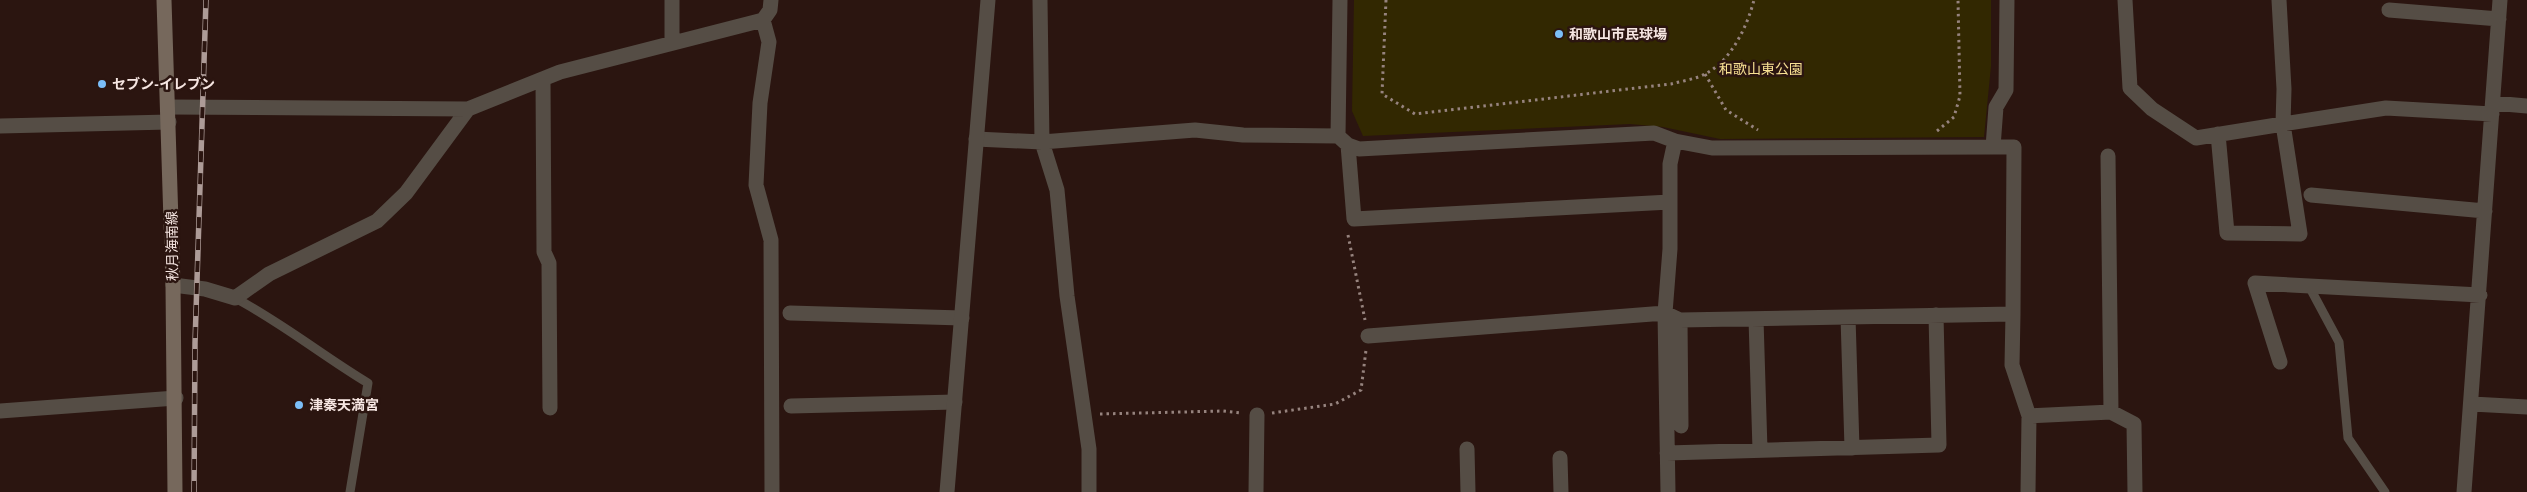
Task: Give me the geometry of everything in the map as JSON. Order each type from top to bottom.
[{"type":"main road","name":"秋月海南線","points":[[164,0],[169,115],[176,398],[175,492]]},
{"type":"street","points":[[672,0],[672,43]]},
{"type":"street","points":[[0,126],[169,115],[468,109],[560,72],[763,20],[770,10],[771,0]]},
{"type":"street","points":[[947,492],[976,139],[985,0]]},
{"type":"street","points":[[1040,0],[1042,142],[1057,190],[1067,296],[1089,449],[1089,492]]},
{"type":"street","points":[[1340,0],[1343,140],[1354,219],[1670,202]]},
{"type":"street","points":[[1993,147],[1996,107],[2006,90],[2007,0]]},
{"type":"street","points":[[2125,0],[2130,88],[2152,110],[2196,138],[2386,108],[2492,109],[2527,106]]},
{"type":"street","points":[[2218,134],[2228,233],[2300,234],[2283,124],[2284,88],[2279,0]]},
{"type":"street","points":[[2464,492],[2480,295],[2500,0]]},
{"type":"street","points":[[2388,10],[2499,19]]},
{"type":"street","points":[[763,20],[769,42],[760,104],[756,185],[771,240],[772,492]]},
{"type":"street","points":[[542,79],[544,252],[549,263],[550,408]]},
{"type":"street","points":[[173,285],[205,289],[235,298],[269,274],[377,221],[406,194],[468,109]]},
{"type":"street","points":[[976,139],[1042,142],[1195,130],[1243,135],[1343,140],[1359,149],[1654,133],[1675,141],[1712,148],[2014,148],[2012,365],[2029,416],[2028,492]]},
{"type":"street","points":[[1668,492],[1664,313],[1670,249],[1670,164],[1675,141]]},
{"type":"street","points":[[2108,156],[2111,412]]},
{"type":"street","points":[[2311,194],[2485,211]]},
{"type":"street","points":[[2280,362],[2255,283],[2480,295]]},
{"type":"street","points":[[790,313],[962,318]]},
{"type":"street","points":[[1368,336],[1664,313],[1680,320],[2012,314]]},
{"type":"street","points":[[1667,453],[1939,445],[1936,315]]},
{"type":"street","points":[[1848,317],[1852,448]]},
{"type":"street","points":[[1756,318],[1760,450]]},
{"type":"street","points":[[1680,320],[1681,426]]},
{"type":"street","points":[[0,411],[176,398]]},
{"type":"street","points":[[791,406],[955,402]]},
{"type":"street","points":[[2472,404],[2527,407]]},
{"type":"street","points":[[2029,416],[2111,412],[2134,424],[2135,492]]},
{"type":"street","points":[[1256,492],[1257,415]]},
{"type":"street","points":[[1466,450],[1468,492]]},
{"type":"street","points":[[1560,458],[1561,492]]},
{"type":"lane","points":[[2310,286],[2339,342],[2348,438],[2384,492]]},
{"type":"lane","points":[[235,298],[257,310],[326,358],[368,383],[350,492]]},
{"type":"path","points":[[1386,0],[1382,94],[1415,114],[1671,84],[1705,74],[1724,61],[1749,17],[1754,0]]},
{"type":"path","points":[[1927,130],[1937,130],[1954,117],[1960,96],[1958,0]]},
{"type":"path","points":[[1705,74],[1726,110],[1760,131]]},
{"type":"path","points":[[1084,415],[1223,411],[1257,415],[1335,404],[1361,390],[1368,336],[1347,226]]},
{"type":"green space","name":"和歌山東公園","points":[[1354,0],[1991,0],[1991,66],[1984,137],[1720,139],[1663,127],[1630,124],[1363,136],[1352,111]]},
{"type":"railway","points":[[194,492],[195,343],[206,0]]},
{"type":"place","name":"和歌山市民球場","points":[[1559,34]]},
{"type":"place","name":"セブン-イレブン","points":[[102,84]]},
{"type":"place","name":"津秦天満宮","points":[[299,405]]}]
